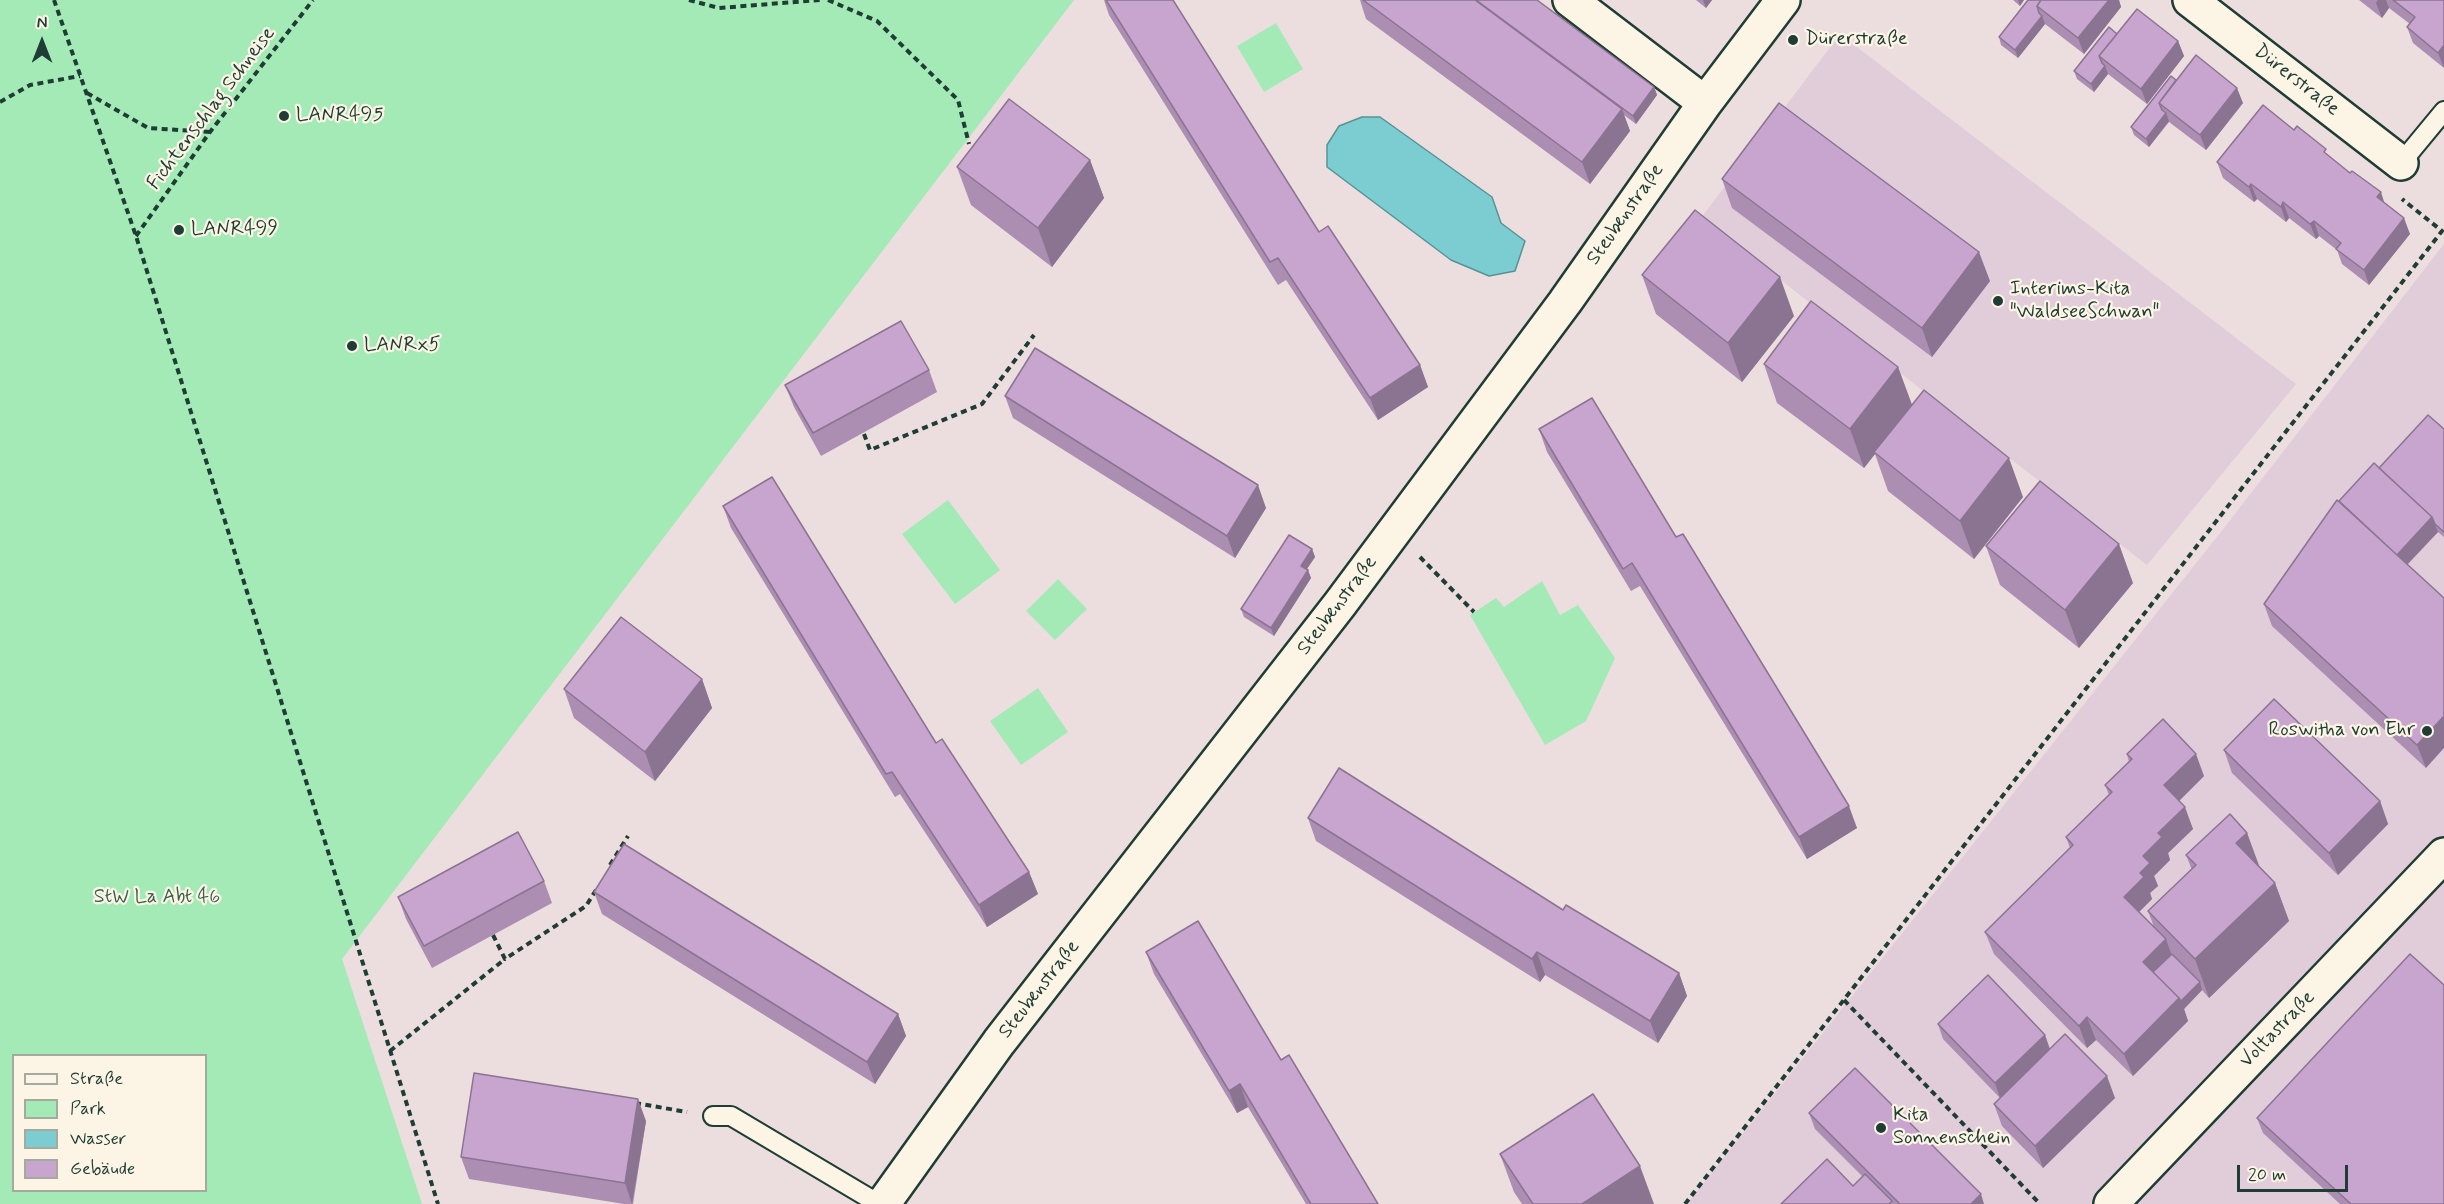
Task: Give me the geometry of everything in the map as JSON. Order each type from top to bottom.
[{"type":"street","points":[[1570,0],[1704,103]]},
{"type":"street","name":"Steubenstraße","points":[[881,1204],[999,1042],[1175,819],[1394,531],[1565,302],[1704,103],[1783,0]]},
{"type":"street","name":"Dürerstraße","points":[[2190,0],[2401,163]]},
{"type":"street","name":"Voltastraße","points":[[2111,1204],[2444,855]]},
{"type":"lane","points":[[2401,163],[2444,111]]},
{"type":"lane","points":[[713,1116],[731,1116],[881,1204]]},
{"type":"path","points":[[54,0],[136,236],[438,1204]]},
{"type":"path","name":"Fichtenschlag Schneise","points":[[136,236],[210,132],[313,0]]},
{"type":"path","points":[[689,0],[719,8],[820,0]]},
{"type":"path","points":[[828,0],[877,21],[958,100],[969,144]]},
{"type":"path","points":[[0,102],[30,85],[80,76]]},
{"type":"path","points":[[87,92],[148,128],[210,132]]},
{"type":"path","points":[[1685,1204],[2443,232],[2402,199],[2401,163]]},
{"type":"path","points":[[864,434],[870,450],[982,404],[1034,335]]},
{"type":"path","points":[[1394,531],[1474,612]]},
{"type":"path","points":[[610,866],[628,836]]},
{"type":"path","points":[[390,1052],[505,959],[586,906],[598,886]]},
{"type":"path","points":[[493,935],[505,959]]},
{"type":"path","points":[[1844,1000],[2040,1204]]},
{"type":"path","points":[[632,1103],[713,1116]]},
{"type":"shaded area","name":"Interims-Kita \"WaldseeSchwan\"","points":[[1840,34],[2296,384],[2147,565],[1701,218]]},
{"type":"shaded area","points":[[2444,244],[2444,1204],[1687,1204],[2224,528]]},
{"type":"green space","name":"StW La Abt 46","points":[[0,0],[1074,0],[342,959],[422,1204],[0,1204]]},
{"type":"green space","points":[[1276,23],[1303,69],[1264,92],[1237,46]]},
{"type":"green space","points":[[948,500],[1000,570],[955,604],[902,534]]},
{"type":"green space","points":[[1058,579],[1087,609],[1055,640],[1026,611]]},
{"type":"green space","points":[[1542,581],[1560,615],[1578,605],[1615,658],[1586,721],[1545,745],[1470,615],[1496,598],[1504,607]]},
{"type":"green space","points":[[1038,688],[1068,732],[1021,765],[990,721]]},
{"type":"water","points":[[1362,117],[1380,117],[1492,197],[1501,223],[1525,241],[1515,271],[1489,276],[1451,260],[1327,167],[1327,145],[1339,126]]},
{"type":"building","points":[[1106,0],[1173,0],[1319,232],[1328,226],[1420,365],[1370,398],[1278,258],[1270,262]]},
{"type":"building","points":[[1363,0],[1475,0],[1622,109],[1582,162]]},
{"type":"building","points":[[1476,0],[1537,0],[1654,87],[1633,116]]},
{"type":"building","points":[[2028,0],[2041,0],[2037,6],[2042,16],[2015,50],[1999,37]]},
{"type":"building","points":[[2041,0],[2109,0],[2078,38],[2037,6]]},
{"type":"building","points":[[2393,0],[2444,0],[2444,45],[2438,53],[2407,27],[2415,17]]},
{"type":"building","points":[[2137,9],[2178,41],[2141,89],[2099,56]]},
{"type":"building","points":[[2109,27],[2117,34],[2099,56],[2105,66],[2091,84],[2074,71]]},
{"type":"building","points":[[2196,55],[2237,88],[2200,135],[2159,103]]},
{"type":"building","points":[[2171,76],[2176,80],[2159,103],[2166,113],[2146,139],[2131,127]]},
{"type":"building","points":[[1009,99],[1090,160],[1038,228],[957,167]]},
{"type":"building","points":[[1779,103],[1979,252],[1922,328],[1722,179]]},
{"type":"building","points":[[2263,105],[2294,130],[2297,126],[2326,149],[2324,152],[2350,173],[2352,171],[2381,192],[2377,197],[2404,218],[2364,270],[2336,249],[2341,243],[2314,221],[2310,224],[2283,202],[2281,207],[2251,184],[2249,187],[2217,162]]},
{"type":"building","points":[[1695,210],[1780,277],[1728,343],[1642,275]]},
{"type":"building","points":[[1811,301],[1898,367],[1850,429],[1764,364]]},
{"type":"building","points":[[901,321],[929,370],[813,433],[785,385]]},
{"type":"building","points":[[1035,348],[1258,485],[1227,536],[1005,396]]},
{"type":"building","points":[[1924,390],[2009,458],[1960,521],[1874,452]]},
{"type":"building","points":[[1592,398],[1676,537],[1683,534],[1849,806],[1799,837],[1632,563],[1623,569],[1539,429]]},
{"type":"building","points":[[2428,415],[2444,429],[2444,532],[2435,524],[2432,517],[2379,468]]},
{"type":"building","points":[[2374,463],[2432,517],[2397,555],[2339,501]]},
{"type":"building","points":[[772,477],[936,743],[942,739],[1029,872],[979,905],[892,772],[886,774],[723,506]]},
{"type":"building","points":[[2040,481],[2119,544],[2065,610],[1986,546]]},
{"type":"building","points":[[2337,500],[2444,598],[2444,716],[2417,745],[2264,604]]},
{"type":"building","points":[[1289,535],[1312,549],[1301,566],[1308,570],[1271,628],[1241,609]]},
{"type":"building","points":[[621,617],[702,679],[645,752],[564,689]]},
{"type":"building","points":[[2274,699],[2380,801],[2329,853],[2224,750]]},
{"type":"building","points":[[2163,719],[2196,754],[2164,785],[2185,807],[2158,833],[2162,837],[2143,856],[2150,863],[2140,873],[2144,877],[2124,897],[2166,939],[2143,962],[2179,998],[2124,1054],[2087,1017],[2079,1026],[1985,932],[2073,845],[2066,837],[2112,792],[2105,785],[2132,759],[2127,754]]},
{"type":"building","points":[[1339,768],[1563,910],[1566,905],[1679,973],[1650,1021],[1537,952],[1532,959],[1308,818]]},
{"type":"building","points":[[2230,814],[2247,833],[2236,843],[2275,883],[2195,959],[2148,911],[2196,865],[2186,855]]},
{"type":"building","points":[[518,832],[544,881],[424,946],[398,897]]},
{"type":"building","points":[[624,844],[898,1014],[867,1062],[594,892]]},
{"type":"building","points":[[1198,921],[1281,1060],[1289,1055],[1378,1204],[1311,1204],[1240,1084],[1229,1091],[1146,952]]},
{"type":"building","points":[[2172,954],[2200,982],[2181,1001],[2153,972]]},
{"type":"building","points":[[2410,954],[2444,985],[2444,1204],[2351,1204],[2257,1118]]},
{"type":"building","points":[[1988,975],[2045,1035],[1995,1083],[1938,1024]]},
{"type":"building","points":[[2065,1034],[2107,1076],[2035,1146],[1994,1104]]},
{"type":"building","points":[[1855,1068],[1981,1194],[1971,1204],[1900,1204],[1809,1113]]},
{"type":"building","points":[[474,1073],[638,1099],[625,1183],[461,1157]]},
{"type":"building","points":[[1593,1094],[1640,1166],[1582,1204],[1533,1204],[1500,1154]]},
{"type":"building","points":[[1827,1159],[1853,1186],[1865,1174],[1892,1201],[1889,1204],[1781,1204]]},
{"type":"place","name":"Dürerstraße","points":[[1793,40]]},
{"type":"place","name":"LANR495","points":[[284,116]]},
{"type":"place","name":"LANR499","points":[[179,230]]},
{"type":"place","name":"Interims-Kita \"WaldseeSchwan\"","points":[[1998,301]]},
{"type":"place","name":"LANRx5","points":[[352,346]]},
{"type":"place","name":"Roswitha von Ehr","points":[[2427,731]]},
{"type":"place","name":"Kita Sonnenschein","points":[[1881,1128]]}]
